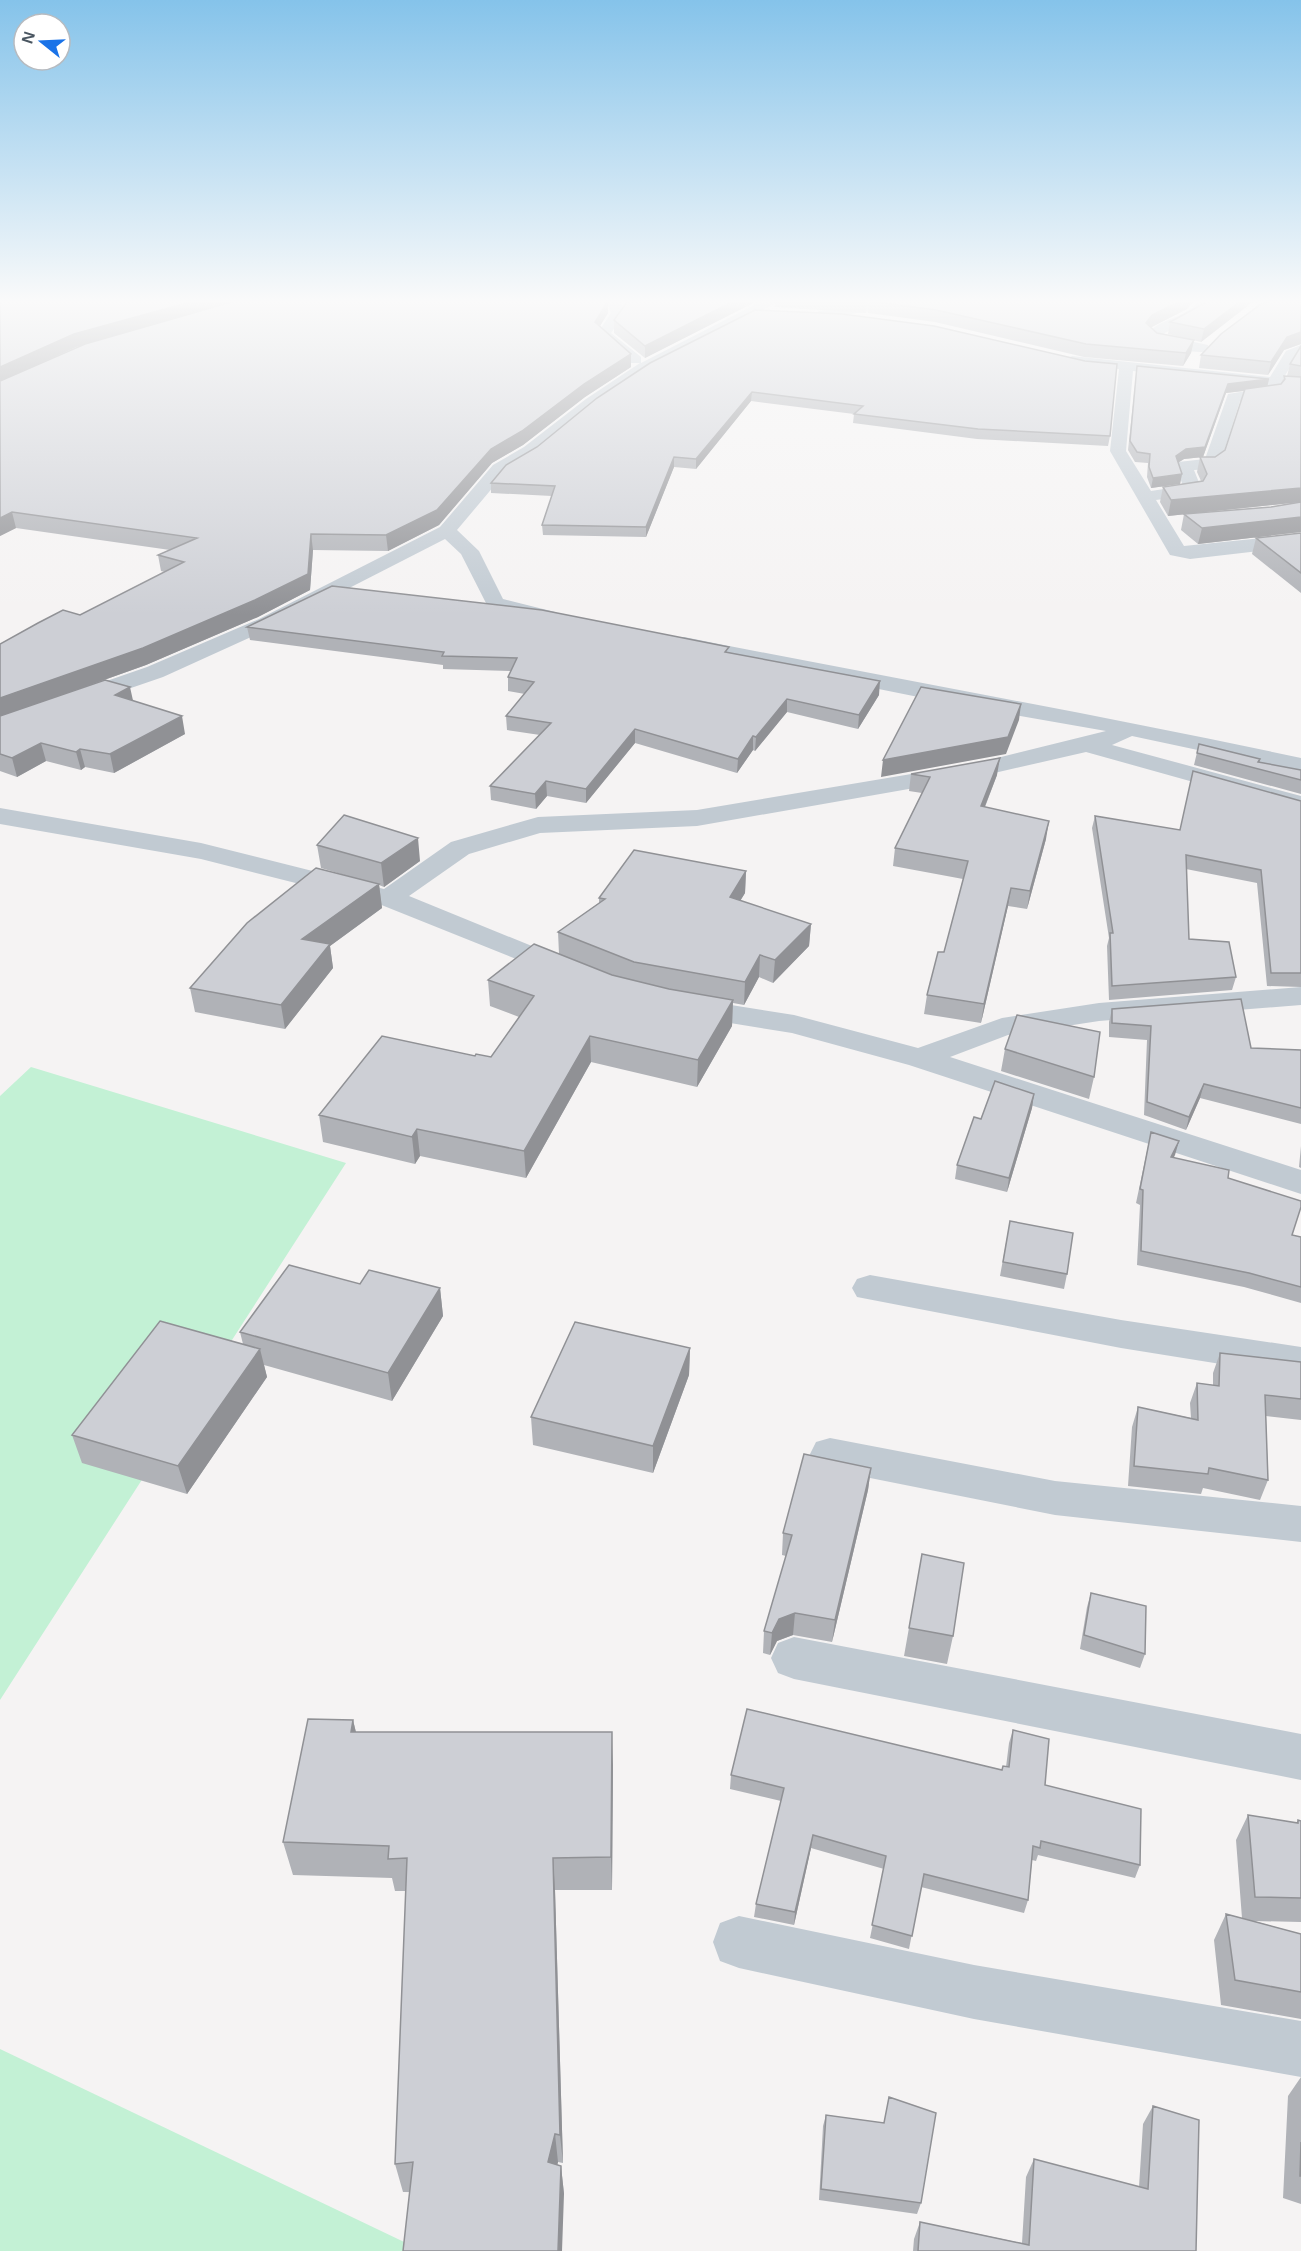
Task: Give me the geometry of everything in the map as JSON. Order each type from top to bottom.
[{"type":"street","points":[[0,726],[155,672],[266,623],[447,531],[499,469],[530,451],[588,404]]},
{"type":"street","points":[[1123,404],[1118,451],[1177,551],[1191,553],[1301,540]]},
{"type":"street","points":[[1143,496],[1192,491],[1184,466],[1212,464],[1231,404]]},
{"type":"street","points":[[1160,524],[1181,522]]},
{"type":"street","points":[[447,531],[469,551],[495,603],[564,619]]},
{"type":"street","points":[[661,638],[968,700],[1128,728],[1301,765]]},
{"type":"street","points":[[389,898],[460,848],[538,825],[697,818],[977,770],[1086,745],[1113,737],[1128,728]]},
{"type":"street","points":[[1086,745],[1301,804]]},
{"type":"street","points":[[0,816],[201,851],[389,898],[592,980]]},
{"type":"street","points":[[920,1058],[1013,1026],[1099,1012],[1301,996]]},
{"type":"street","points":[[658,1002],[794,1024],[920,1058],[1301,1182]]},
{"type":"street","points":[[870,1288],[1121,1334],[1301,1362]]},
{"type":"street","points":[[830,1454],[1055,1498],[1301,1524]]},
{"type":"street","points":[[794,1658],[1301,1756]]},
{"type":"street","points":[[739,1942],[974,1992],[1301,2049]]},
{"type":"green space","points":[[31,1067],[346,1163],[0,1700],[0,1096]]},
{"type":"green space","points":[[0,2049],[423,2251],[0,2251]]},
{"type":"building","points":[[0,404],[558,404],[522,431],[491,449],[437,510],[386,535],[311,534],[308,574],[255,600],[143,648],[0,698],[0,644],[63,610],[80,615],[184,562],[158,555],[197,538],[12,512],[0,518]]},
{"type":"building","points":[[590,404],[742,404],[696,459],[674,457],[646,527],[542,525],[555,486],[491,483],[506,465],[537,447]]},
{"type":"building","points":[[848,404],[1113,404],[1110,436],[978,429],[854,414],[863,406]]},
{"type":"building","points":[[1133,404],[1221,404],[1205,447],[1186,449],[1176,456],[1182,474],[1153,478],[1149,467],[1150,454],[1137,452],[1130,441]]},
{"type":"building","points":[[1240,404],[1301,404],[1301,488],[1171,500],[1163,487],[1203,481],[1207,474],[1200,457],[1215,457],[1225,450]]},
{"type":"building","points":[[1301,502],[1301,517],[1202,528],[1184,514],[1271,507]]},
{"type":"building","points":[[1301,533],[1301,573],[1256,538]]},
{"type":"building","points":[[332,586],[542,610],[729,647],[725,652],[880,681],[859,715],[787,699],[756,737],[753,736],[738,759],[635,729],[586,789],[546,781],[535,794],[490,786],[551,723],[506,716],[534,682],[508,677],[517,658],[442,656],[444,652],[247,627]]},
{"type":"building","points":[[105,680],[130,687],[115,695],[182,716],[110,754],[80,749],[76,752],[41,743],[12,758],[0,754],[0,716]]},
{"type":"building","points":[[921,687],[1021,704],[1008,737],[883,760]]},
{"type":"building","points":[[1199,744],[1260,759],[1258,762],[1301,770],[1301,780],[1197,753]]},
{"type":"building","points":[[1000,758],[981,806],[1049,821],[1030,891],[1011,888],[984,1004],[927,995],[938,952],[944,952],[968,861],[895,848],[930,777],[911,774]]},
{"type":"building","points":[[1193,771],[1301,801],[1301,973],[1271,973],[1261,870],[1186,855],[1189,939],[1229,942],[1236,977],[1112,986],[1110,933],[1113,933],[1095,816],[1180,830]]},
{"type":"building","points":[[344,815],[418,838],[381,863],[317,845]]},
{"type":"building","points":[[634,850],[746,871],[730,897],[811,924],[775,960],[760,955],[745,982],[634,962],[558,932],[605,899],[599,898]]},
{"type":"building","points":[[316,868],[379,884],[302,939],[330,944],[281,1005],[190,988],[247,923]]},
{"type":"building","points":[[534,944],[612,975],[669,989],[733,1000],[698,1060],[590,1036],[524,1151],[417,1129],[412,1137],[319,1115],[382,1036],[475,1056],[476,1054],[491,1057],[534,996],[488,980]]},
{"type":"building","points":[[1241,999],[1251,1048],[1301,1050],[1301,1108],[1204,1084],[1189,1117],[1147,1102],[1151,1026],[1112,1023],[1112,1009]]},
{"type":"building","points":[[1017,1015],[1100,1032],[1094,1077],[1005,1049]]},
{"type":"building","points":[[995,1081],[1034,1094],[1009,1178],[957,1165],[974,1117],[981,1119]]},
{"type":"building","points":[[1151,1132],[1179,1141],[1171,1157],[1229,1170],[1228,1178],[1301,1201],[1292,1235],[1301,1237],[1301,1287],[1249,1273],[1141,1251],[1143,1190],[1140,1189]]},
{"type":"building","points":[[1010,1221],[1073,1233],[1067,1274],[1003,1262]]},
{"type":"building","points":[[289,1265],[360,1284],[369,1270],[440,1288],[388,1373],[240,1332]]},
{"type":"building","points":[[160,1321],[260,1349],[178,1466],[72,1435]]},
{"type":"building","points":[[575,1322],[690,1348],[653,1446],[531,1417]]},
{"type":"building","points":[[1220,1353],[1301,1362],[1301,1399],[1265,1395],[1268,1480],[1209,1468],[1208,1474],[1134,1466],[1138,1407],[1198,1420],[1197,1383],[1219,1386]]},
{"type":"building","points":[[804,1454],[871,1468],[835,1620],[795,1613],[779,1619],[772,1633],[764,1631],[792,1535],[783,1533]]},
{"type":"building","points":[[922,1554],[964,1563],[953,1636],[909,1628]]},
{"type":"building","points":[[1091,1593],[1146,1606],[1145,1654],[1084,1635]]},
{"type":"building","points":[[747,1709],[1002,1770],[1003,1766],[1009,1767],[1013,1730],[1049,1739],[1045,1785],[1141,1809],[1140,1865],[1041,1841],[1040,1848],[1033,1846],[1028,1900],[924,1874],[912,1936],[872,1925],[886,1856],[813,1835],[795,1912],[756,1904],[784,1788],[731,1775]]},
{"type":"building","points":[[308,1719],[353,1720],[351,1732],[612,1732],[611,1857],[553,1858],[560,2135],[555,2134],[548,2162],[561,2166],[558,2251],[403,2251],[413,2162],[395,2164],[407,1858],[388,1859],[389,1846],[283,1842]]},
{"type":"building","points":[[1248,1815],[1298,1823],[1298,1820],[1301,1821],[1301,1898],[1255,1897]]},
{"type":"building","points":[[1226,1914],[1301,1934],[1301,1992],[1235,1980]]},
{"type":"building","points":[[889,2097],[936,2113],[921,2203],[821,2189],[826,2115],[884,2123]]},
{"type":"building","points":[[1153,2106],[1199,2120],[1196,2251],[918,2251],[920,2222],[1029,2245],[1034,2159],[1148,2189]]}]
